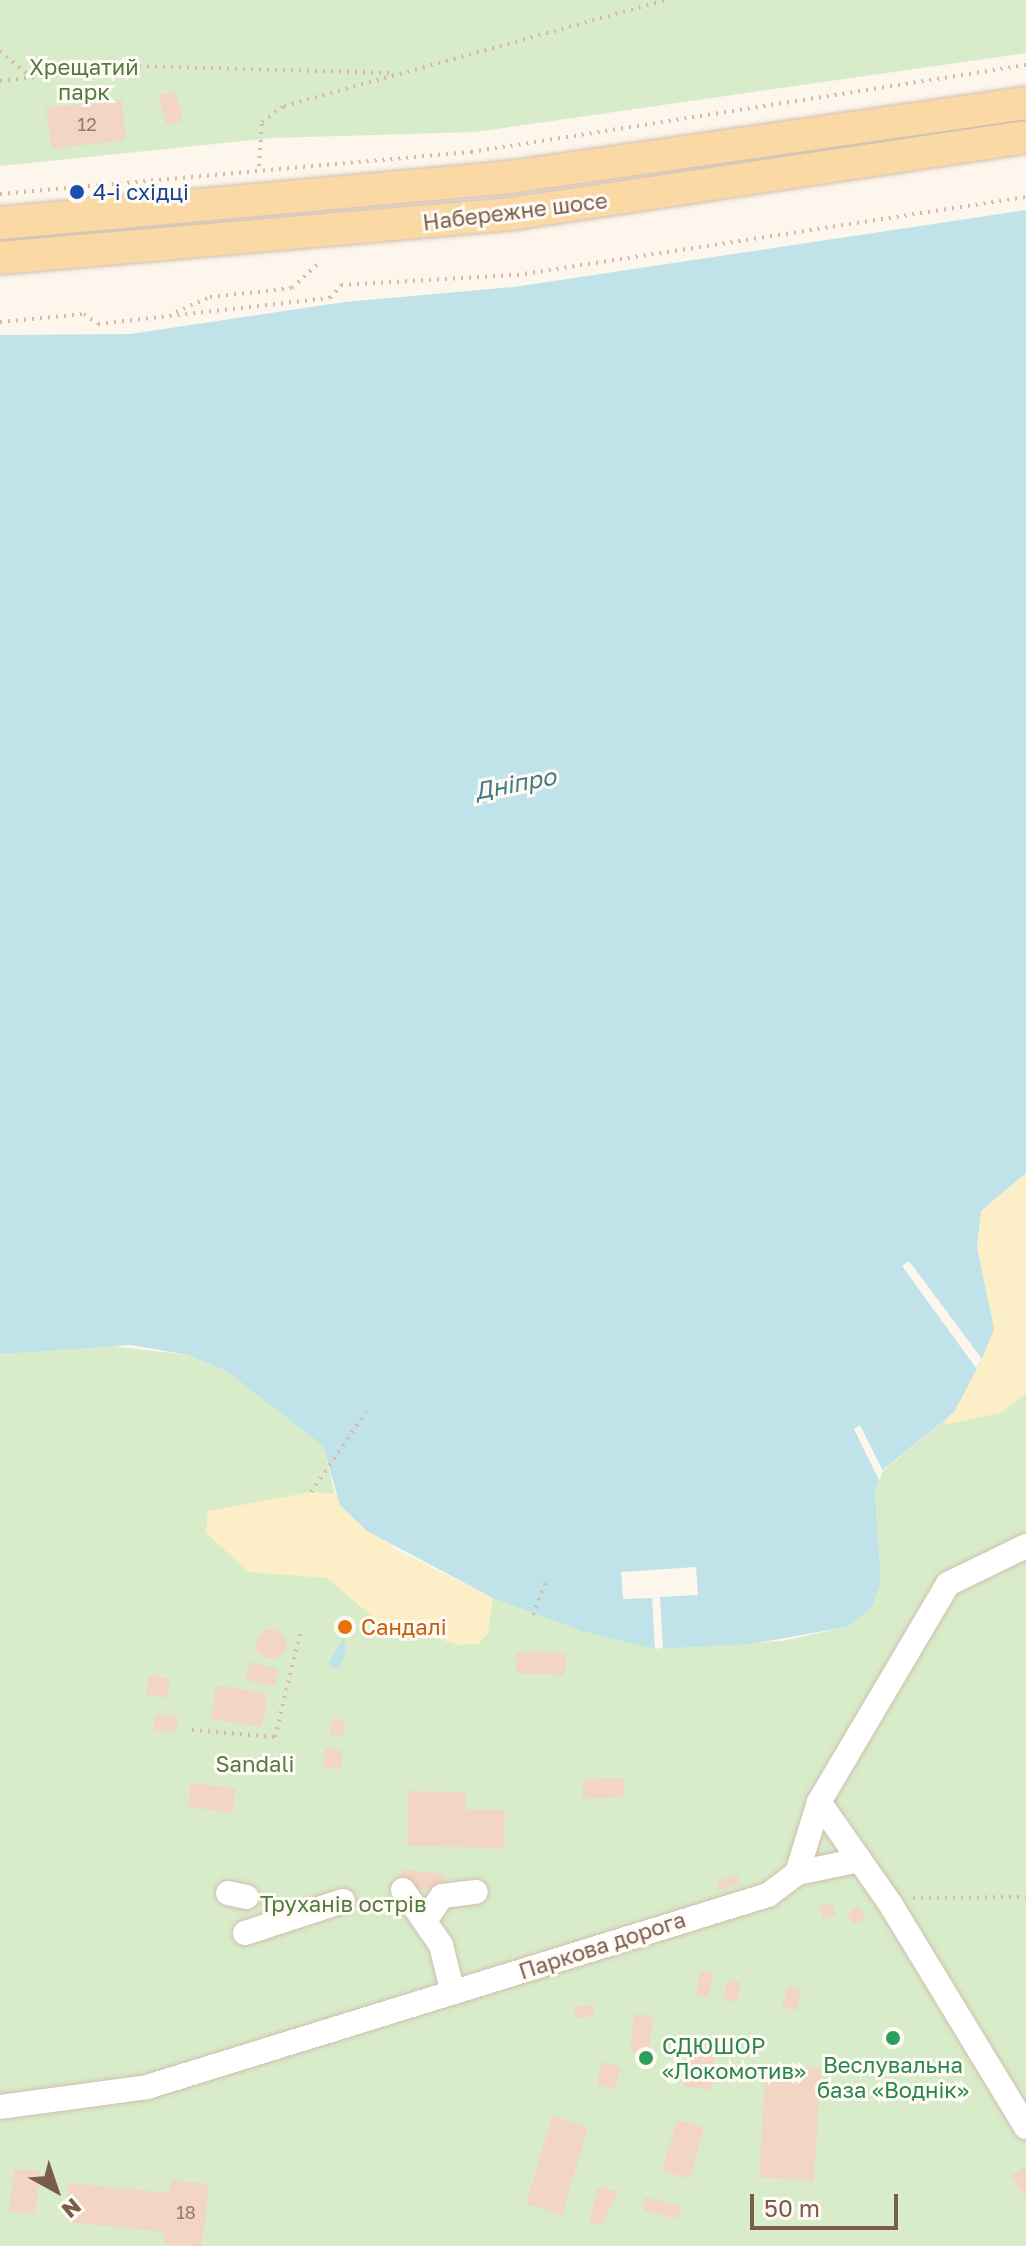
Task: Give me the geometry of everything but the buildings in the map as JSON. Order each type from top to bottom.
[{"type":"main road","name":"Набережне шосе","points":[[0,223],[510,177],[1026,103]]},
{"type":"main road","name":"Набережне шосе","points":[[0,258],[511,214],[1026,137]]},
{"type":"street","points":[[860,1860],[797,1873],[819,1802],[948,1584],[1026,1546]]},
{"type":"street","points":[[819,1802],[886,1898],[1026,2127]]},
{"type":"street","name":"Паркова дорога","points":[[0,2107],[147,2087],[768,1895],[797,1873]]},
{"type":"street","points":[[403,1890],[426,1919],[453,1993]]},
{"type":"street","points":[[426,1919],[442,1896],[476,1892]]},
{"type":"street","points":[[245,1933],[343,1901]]},
{"type":"path","points":[[259,167],[262,122],[284,106],[667,0]]},
{"type":"path","points":[[0,51],[33,79]]},
{"type":"path","points":[[0,81],[163,65],[402,73]]},
{"type":"path","points":[[0,194],[259,167],[471,152],[1026,65]]},
{"type":"path","points":[[0,322],[84,314],[98,324],[330,298],[341,285],[517,275],[1026,197]]},
{"type":"path","points":[[170,315],[210,297],[292,288],[317,265]]},
{"type":"path","points":[[311,1492],[366,1412]]},
{"type":"path","points":[[533,1615],[547,1579]]},
{"type":"path","points":[[192,1730],[275,1737],[300,1634]]},
{"type":"path","points":[[886,1898],[1026,1897]]},
{"type":"green space","name":"Хрещатий парк","points":[[0,0],[1026,0],[1026,53],[475,132],[273,138],[0,166]]},
{"type":"green space","name":"Труханів острів","points":[[1026,1173],[1026,2246],[0,2246],[0,1354],[95,1344],[188,1355],[226,1371],[323,1446],[335,1494],[394,1549],[493,1598],[655,1649],[782,1641],[847,1627],[872,1608],[881,1582],[875,1491],[883,1471],[954,1412]]},
{"type":"sand","points":[[1026,1173],[1026,1394],[1000,1413],[944,1425],[994,1329],[977,1247],[981,1211]]},
{"type":"sand","points":[[311,1492],[335,1494],[394,1549],[493,1598],[488,1633],[478,1644],[459,1645],[375,1619],[327,1578],[249,1572],[206,1533],[208,1511]]},
{"type":"water","name":"Дніпро","points":[[1026,210],[1026,1173],[981,1211],[977,1247],[994,1329],[982,1359],[954,1412],[883,1470],[875,1491],[881,1582],[872,1608],[847,1627],[750,1644],[655,1649],[582,1631],[493,1598],[367,1531],[340,1505],[323,1446],[226,1371],[188,1355],[131,1345],[0,1354],[0,335],[130,334],[345,302],[514,287]]},
{"type":"water","points":[[344,1637],[346,1656],[337,1670],[328,1664]]},
{"type":"pier","points":[[909,1261],[982,1359],[976,1368],[902,1266]]},
{"type":"pier","points":[[860,1425],[883,1471],[879,1480],[854,1429]]},
{"type":"pier","points":[[696,1567],[698,1595],[660,1597],[663,1648],[655,1649],[652,1598],[623,1599],[621,1572]]},
{"type":"place","name":"4-і східці","points":[[77,192]]},
{"type":"place","name":"Сандалі","points":[[345,1627]]},
{"type":"place","name":"Веслувальна база «Воднік»","points":[[893,2038]]},
{"type":"place","name":"СДЮШОР «Локомотив»","points":[[646,2058]]},
{"type":"park label","name":"Sandali","points":[[255,1764]]}]
